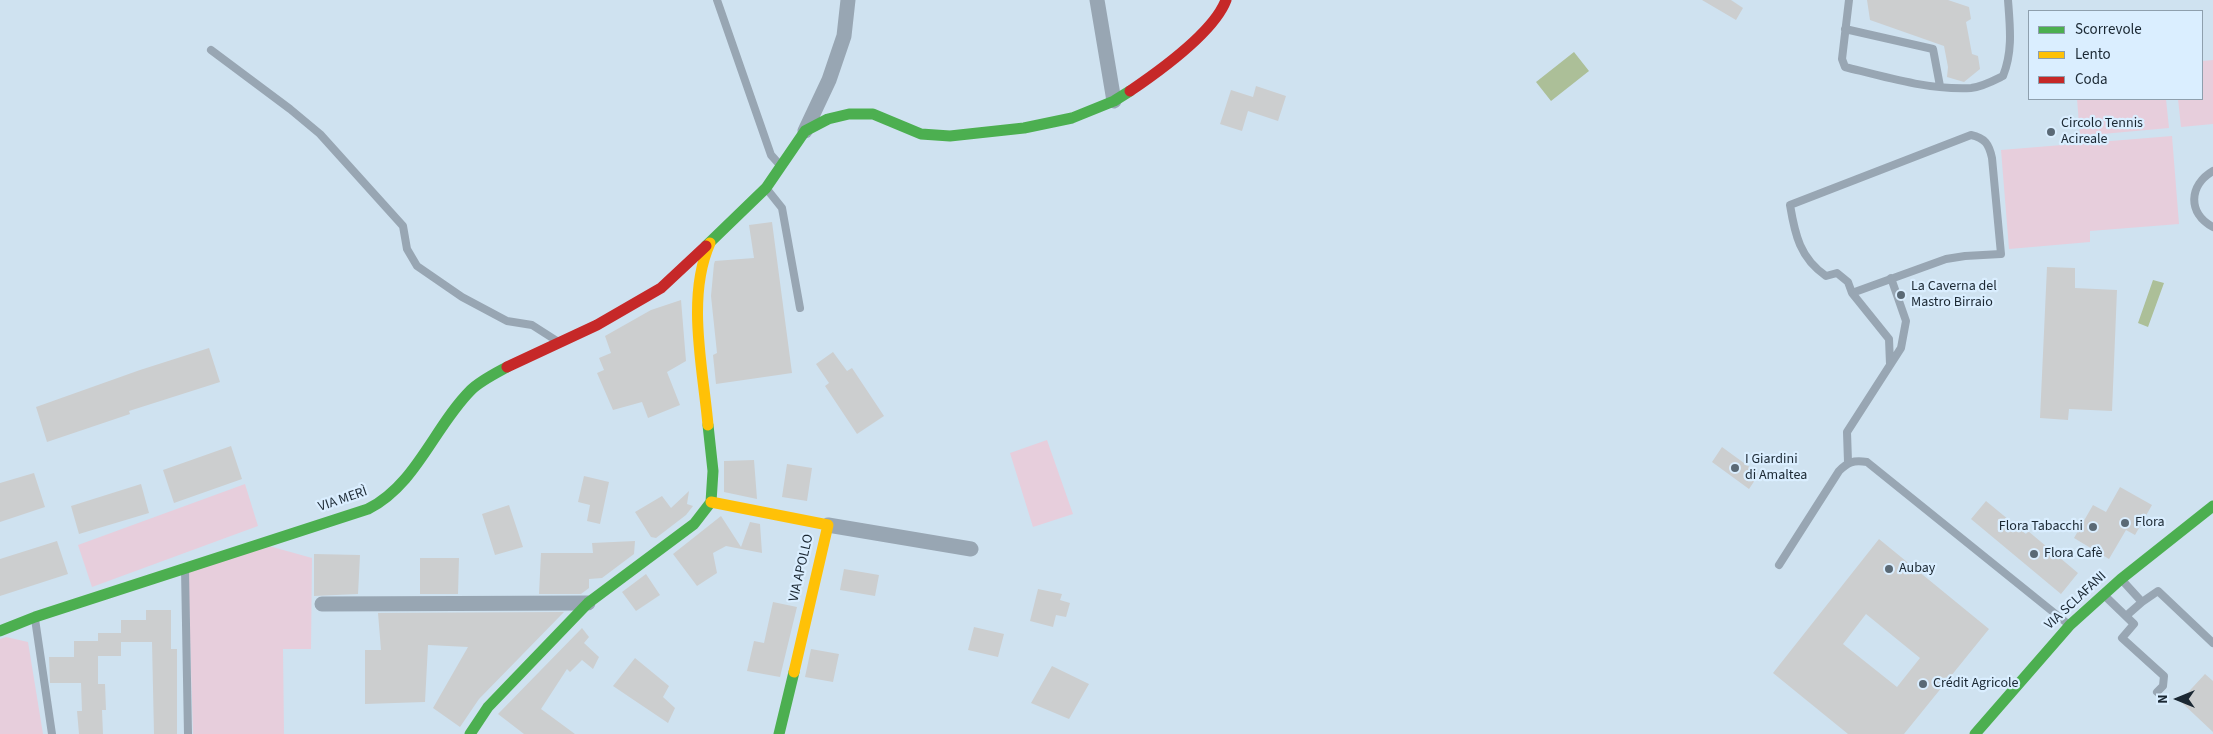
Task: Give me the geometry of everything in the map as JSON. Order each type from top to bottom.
[{"type":"street","points":[[662,288],[766,188],[805,131],[829,80],[844,36],[848,0]]},
{"type":"street","points":[[1097,0],[1114,101]]},
{"type":"street","points":[[805,131],[828,119],[849,114],[873,114],[921,134],[950,136],[1024,128],[1072,118],[1114,101],[1156,73],[1203,32],[1222,11],[1226,0]]},
{"type":"street","points":[[470,734],[488,707],[588,603],[694,524],[711,502],[714,471],[697,313],[702,261],[712,238]]},
{"type":"street","points":[[662,288],[684,290],[690,294],[697,313]]},
{"type":"street","name":"VIA MERÌ","points":[[0,631],[35,617],[368,509],[384,501],[400,486],[446,420],[472,389],[504,369],[597,325],[662,288]]},
{"type":"street","name":"VIA APOLLO","points":[[711,502],[828,525],[779,734]]},
{"type":"street","name":"VIA SCLAFANI","points":[[1981,731],[2070,626],[2121,579],[2213,506]]},
{"type":"street","points":[[828,525],[972,550]]},
{"type":"street","points":[[322,604],[588,603]]},
{"type":"lane","points":[[717,0],[771,155],[782,166]]},
{"type":"lane","points":[[1849,0],[1842,59],[1845,68],[1908,82],[1972,88],[1987,84],[2003,76],[2011,46],[2008,0]]},
{"type":"lane","points":[[1845,29],[1933,49],[1940,86]]},
{"type":"lane","points":[[211,50],[320,134],[403,226],[407,249],[417,266],[462,297],[507,321],[532,324],[559,342]]},
{"type":"lane","points":[[1852,293],[1946,259],[2001,254],[1992,158],[1989,146],[1982,137],[1972,135],[1790,205],[1799,244],[1812,266],[1826,276],[1837,274],[1848,282],[1852,293],[1888,339],[1890,364]]},
{"type":"lane","points":[[2213,171],[2198,184],[2195,193],[2198,213],[2204,221],[2213,227]]},
{"type":"lane","points":[[766,188],[782,208],[800,308]]},
{"type":"lane","points":[[1848,462],[1847,432],[1901,348],[1906,321],[1891,278]]},
{"type":"lane","points":[[1780,565],[1839,471],[1848,462],[1856,460],[1867,462],[2070,626]]},
{"type":"lane","points":[[184,569],[188,734]]},
{"type":"lane","points":[[2121,579],[2142,602]]},
{"type":"lane","points":[[2126,616],[2158,591],[2213,643]]},
{"type":"lane","points":[[2103,595],[2134,624],[2122,638],[2164,676],[2163,686],[2157,692]]},
{"type":"lane","points":[[35,617],[52,734]]},
{"type":"shaded area","points":[[1574,52],[1589,71],[1551,101],[1536,82]]},
{"type":"shaded area","points":[[2213,60],[2213,124],[2181,127],[2178,100],[2203,100],[2203,61]]},
{"type":"shaded area","points":[[2077,100],[2166,100],[2169,128],[2080,136]]},
{"type":"shaded area","points":[[2172,136],[2179,224],[2090,231],[2090,242],[2009,249],[2001,150]]},
{"type":"shaded area","points":[[2153,280],[2164,283],[2148,327],[2138,323]]},
{"type":"shaded area","points":[[1047,440],[1073,514],[1033,527],[1010,453]]},
{"type":"shaded area","points":[[245,484],[258,526],[92,587],[78,545]]},
{"type":"shaded area","points":[[269,546],[312,558],[311,649],[283,649],[284,734],[193,734],[188,572]]},
{"type":"shaded area","points":[[6,637],[28,642],[43,734],[0,734],[0,639]]},
{"type":"building","points":[[1702,0],[1731,0],[1743,8],[1736,20]]},
{"type":"building","points":[[1867,0],[1948,0],[1969,7],[1971,19],[1966,22],[1972,54],[1978,56],[1980,69],[1964,82],[1947,77],[1948,67],[1944,46],[1870,20]]},
{"type":"building","points":[[1256,86],[1286,96],[1278,121],[1248,111],[1242,131],[1220,124],[1231,90],[1253,97]]},
{"type":"building","points":[[772,222],[792,373],[716,384],[713,355],[717,353],[711,296],[715,261],[754,258],[749,225]]},
{"type":"building","points":[[2047,267],[2075,268],[2075,288],[2117,290],[2112,411],[2069,409],[2068,420],[2040,418]]},
{"type":"building","points":[[681,300],[686,361],[667,372],[680,405],[648,418],[642,402],[613,410],[597,373],[604,370],[599,358],[611,353],[605,336],[651,310]]},
{"type":"building","points":[[209,348],[220,382],[129,411],[130,414],[47,442],[36,407]]},
{"type":"building","points":[[833,352],[847,371],[852,368],[884,416],[857,434],[825,386],[829,383],[816,364]]},
{"type":"building","points":[[231,446],[242,479],[174,503],[163,470]]},
{"type":"building","name":"I Giardini di Amaltea","points":[[1722,447],[1759,474],[1749,489],[1712,462]]},
{"type":"building","points":[[754,460],[757,499],[724,492],[724,461]]},
{"type":"building","points":[[787,464],[812,468],[807,501],[782,497]]},
{"type":"building","points":[[34,473],[45,507],[0,522],[0,483]]},
{"type":"building","points":[[584,476],[609,482],[600,524],[587,521],[590,505],[578,502]]},
{"type":"building","points":[[141,484],[149,513],[79,534],[71,506]]},
{"type":"building","name":"Flora","points":[[2120,487],[2152,505],[2135,535],[2126,530],[2109,559],[2074,538],[2093,505],[2106,512]]},
{"type":"building","points":[[689,491],[687,504],[693,506],[686,515],[656,538],[651,537],[635,512],[662,496],[671,508]]},
{"type":"building","name":"Flora Cafè","points":[[1986,501],[2026,534],[2028,531],[2078,573],[2061,594],[1971,519]]},
{"type":"building","points":[[509,505],[523,547],[495,555],[482,514]]},
{"type":"building","points":[[721,516],[741,547],[750,522],[760,524],[762,553],[726,546],[713,553],[717,573],[697,586],[673,554]]},
{"type":"building","points":[[1879,539],[1989,629],[1904,734],[1848,734],[1773,673]],"holes":[[[1866,614],[1920,658],[1897,687],[1843,644]]]},
{"type":"building","points":[[57,541],[68,574],[0,596],[0,559]]},
{"type":"building","points":[[635,541],[634,554],[602,578],[589,579],[589,588],[581,594],[539,594],[541,553],[593,553],[592,543]]},
{"type":"building","points":[[314,554],[360,555],[358,594],[314,596]]},
{"type":"building","points":[[420,558],[459,558],[458,594],[420,594]]},
{"type":"building","points":[[844,569],[879,575],[875,596],[840,590]]},
{"type":"building","points":[[646,574],[660,595],[636,611],[622,592]]},
{"type":"building","points":[[1038,589],[1062,594],[1060,600],[1070,603],[1066,617],[1056,615],[1053,627],[1030,621]]},
{"type":"building","points":[[773,602],[797,607],[780,677],[747,671],[754,641],[764,643]]},
{"type":"building","points":[[146,610],[171,610],[171,649],[177,649],[177,734],[154,734],[152,642],[121,642],[121,656],[98,656],[98,684],[105,684],[106,710],[102,710],[103,734],[79,734],[77,711],[82,711],[81,683],[50,683],[49,657],[74,657],[74,641],[98,641],[98,633],[121,633],[121,620],[146,620]]},
{"type":"building","points":[[564,612],[479,699],[460,727],[433,708],[468,647],[428,645],[425,702],[365,704],[365,650],[381,650],[378,613]]},
{"type":"building","points":[[974,627],[1004,634],[998,657],[968,650]]},
{"type":"building","points":[[582,628],[589,637],[584,643],[599,657],[593,669],[582,660],[570,672],[567,669],[541,709],[575,734],[524,734],[498,714]]},
{"type":"building","points":[[811,649],[839,654],[833,682],[805,677]]},
{"type":"building","points":[[635,658],[669,686],[663,697],[675,708],[668,723],[613,686]]},
{"type":"building","points":[[1052,666],[1089,684],[1069,719],[1031,703]]},
{"type":"building","points":[[2205,674],[2213,681],[2213,732],[2180,701]]},
{"type":"traffic: fast","points":[[706,246],[766,188],[805,131],[828,119],[849,114],[873,114],[921,134],[950,136],[1024,128],[1072,118],[1114,101],[1130,91]]},
{"type":"traffic: fast","points":[[0,631],[35,617],[368,509],[385,499],[412,471],[446,421],[471,390],[483,380],[507,367]]},
{"type":"traffic: fast","points":[[470,734],[488,707],[588,603],[694,524],[711,502],[713,471],[708,425]]},
{"type":"traffic: fast","points":[[1975,734],[2070,625],[2121,579],[2213,506]]},
{"type":"traffic: fast","points":[[779,734],[794,672]]},
{"type":"traffic: slow","points":[[708,425],[700,357],[698,309],[699,286],[703,264],[710,243]]},
{"type":"traffic: slow","points":[[711,502],[828,525],[794,672]]},
{"type":"traffic: jam","points":[[1130,91],[1170,62],[1198,38],[1220,12],[1226,0]]},
{"type":"traffic: jam","points":[[507,367],[597,325],[661,288],[706,246]]},
{"type":"place","name":"Circolo Tennis Acireale","points":[[2051,132]]},
{"type":"place","name":"La Caverna del Mastro Birraio","points":[[1901,295]]},
{"type":"place","name":"I Giardini di Amaltea","points":[[1735,468]]},
{"type":"place","name":"Flora","points":[[2125,523]]},
{"type":"place","name":"Flora Tabacchi","points":[[2093,527]]},
{"type":"place","name":"Flora Cafè","points":[[2034,554]]},
{"type":"place","name":"Aubay","points":[[1889,569]]},
{"type":"place","name":"Crédit Agricole","points":[[1923,684]]}]
